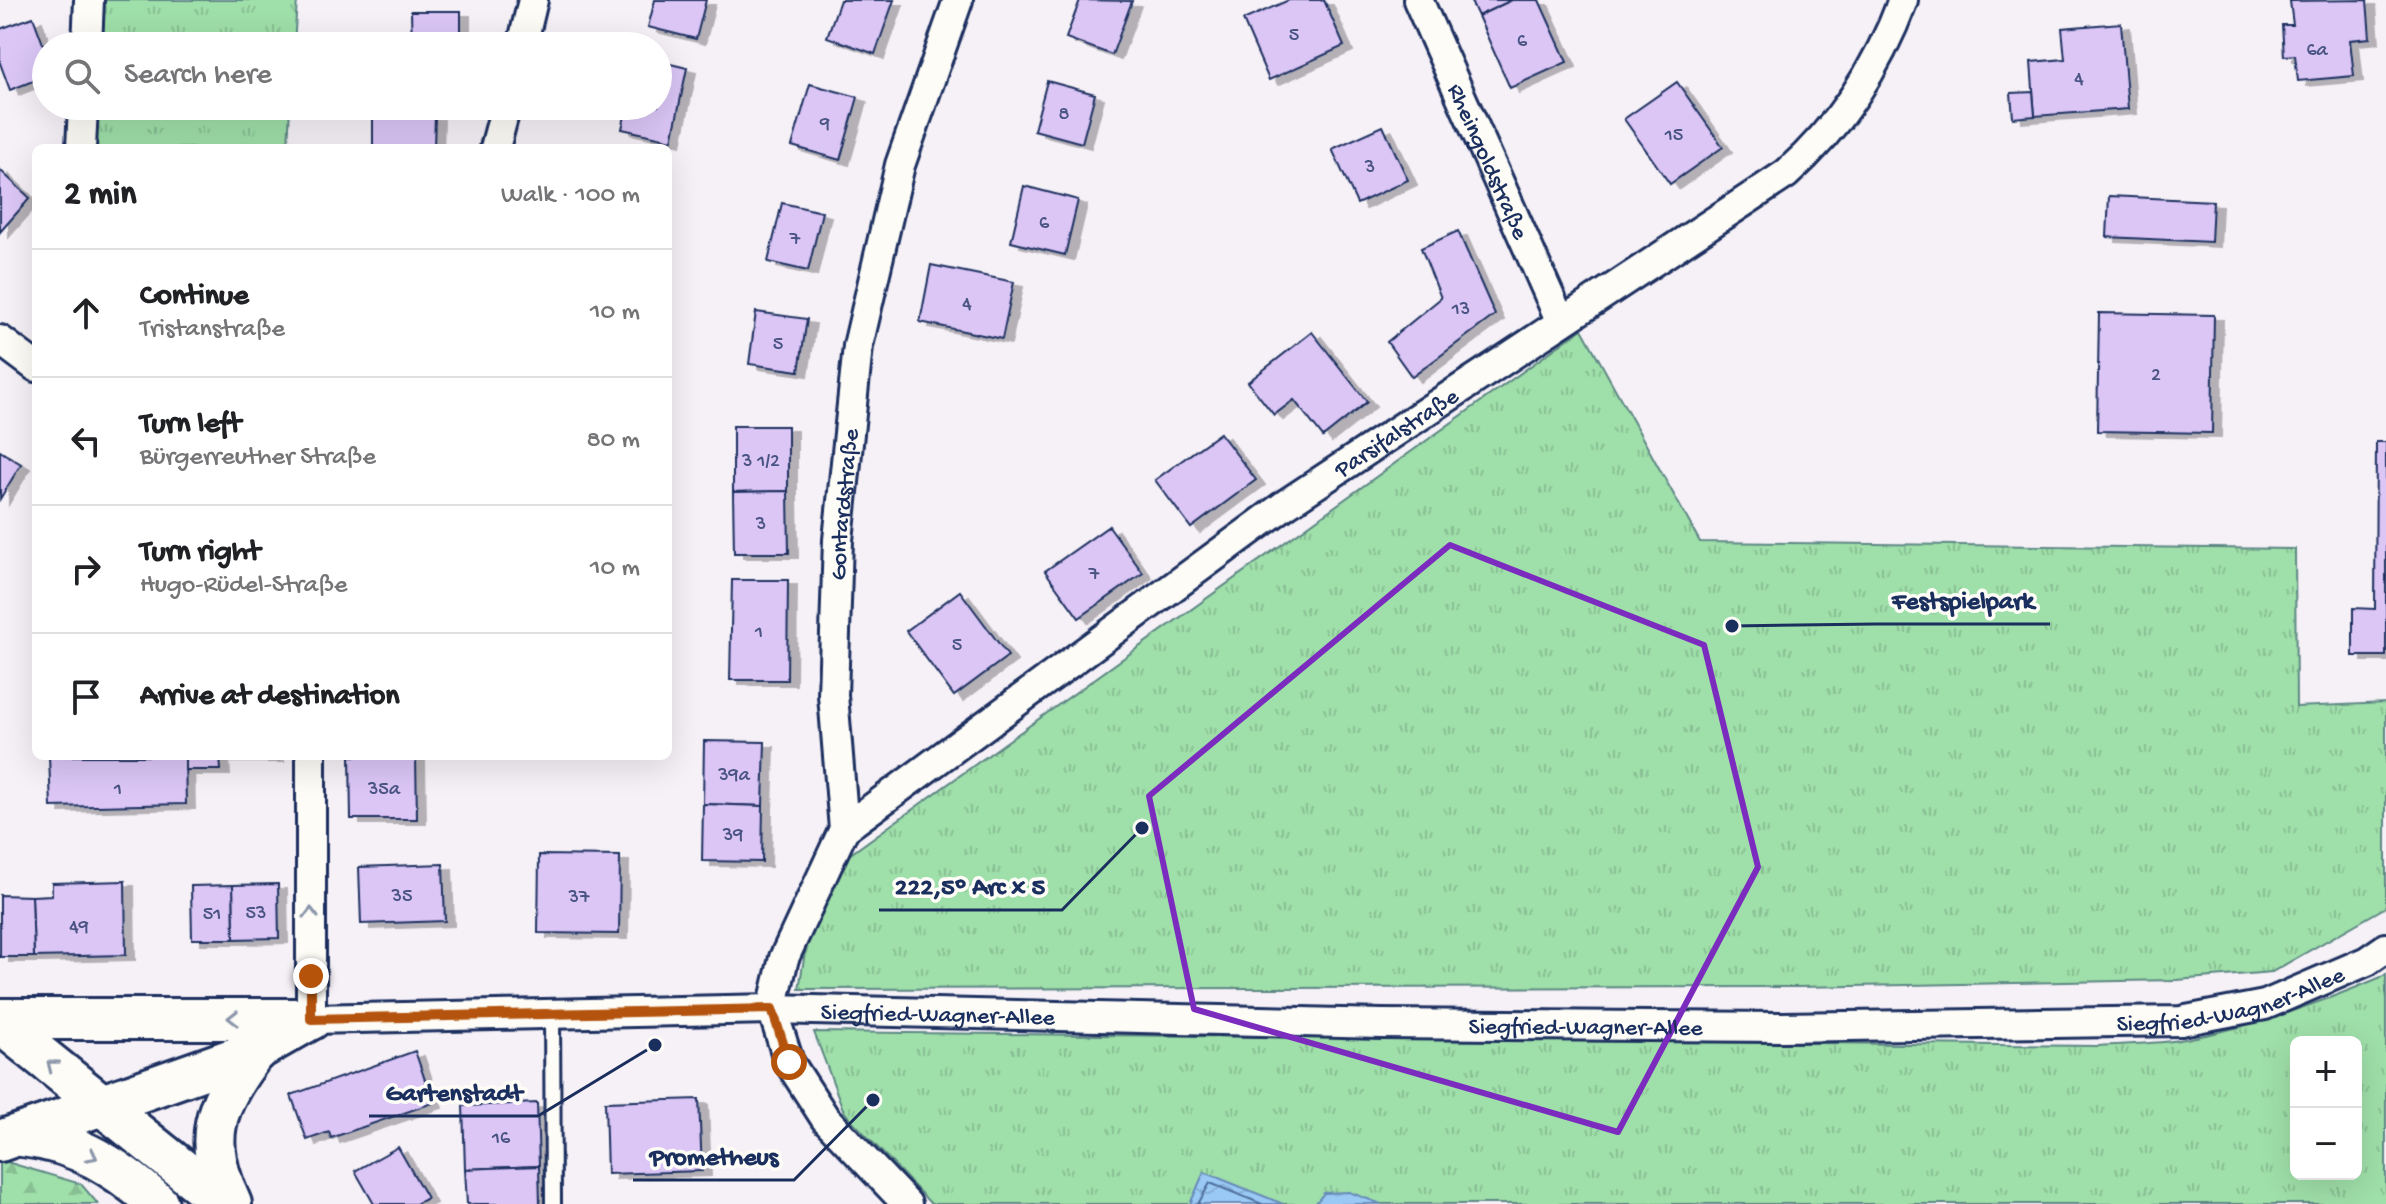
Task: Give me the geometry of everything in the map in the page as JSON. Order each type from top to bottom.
[{"type":"main road","points":[[168,1084],[185,1060],[187,1041],[182,1018]]},
{"type":"main road","points":[[0,1021],[311,1019]]},
{"type":"main road","points":[[9,1138],[104,1107],[255,1051],[311,1019]]},
{"type":"main road","points":[[0,1021],[225,1204]]},
{"type":"main road","points":[[231,1204],[218,1175],[213,1139],[216,1112],[231,1082],[255,1051]]},
{"type":"main road","points":[[9,1138],[56,1140],[94,1155],[158,1204]]},
{"type":"street","points":[[88,32],[89,0]]},
{"type":"street","points":[[525,32],[533,0]]},
{"type":"street","name":"Gontardstraße","points":[[772,1009],[784,958],[844,829],[833,695],[838,540],[858,346],[900,165],[958,0]]},
{"type":"street","name":"Rheingoldstraße","points":[[1418,0],[1561,322]]},
{"type":"street","name":"Parsifalstraße","points":[[844,829],[1286,504],[1755,197],[1808,154],[1865,84],[1903,0]]},
{"type":"street","points":[[81,144],[82,120]]},
{"type":"street","points":[[496,144],[502,120]]},
{"type":"street","points":[[0,340],[32,364]]},
{"type":"street","points":[[311,760],[311,1019]]},
{"type":"street","name":"Siegfried-Wagner-Allee","points":[[311,1019],[552,1011],[772,1009],[1398,1024],[1782,1027],[2181,1021],[2265,1005],[2339,974],[2386,948]]},
{"type":"street","points":[[772,1009],[789,1062],[825,1118],[907,1204]]},
{"type":"lane","points":[[552,1011],[553,1204]]},
{"type":"highlighted area","points":[[1450,545],[1704,645],[1758,867],[1618,1132],[1194,1009],[1149,796]]},
{"type":"green space","points":[[90,0],[297,0],[295,32],[88,32]]},
{"type":"green space","points":[[83,120],[289,120],[288,144],[82,144]]},
{"type":"green space","points":[[1582,329],[1700,542],[2295,549],[2296,707],[2386,703],[2386,907],[2272,972],[2177,980],[1798,987],[799,989],[811,915],[838,863]]},
{"type":"green space","points":[[2386,975],[2386,1204],[931,1204],[844,1112],[814,1032],[2099,1046],[2165,1042],[2212,1034],[2313,1004]]},
{"type":"green space","points":[[0,1160],[81,1184],[98,1204],[0,1204]]},
{"type":"water","points":[[1204,1172],[1283,1204],[1190,1204]]},
{"type":"water","points":[[1349,1192],[1381,1204],[1315,1204],[1324,1193]]},
{"type":"building","points":[[655,0],[706,0],[696,39],[648,27]]},
{"type":"building","points":[[840,0],[894,0],[875,54],[827,37]]},
{"type":"building","points":[[1080,0],[1132,1],[1112,55],[1066,38]]},
{"type":"building","points":[[1289,0],[1324,0],[1344,46],[1269,80],[1243,20]]},
{"type":"building","points":[[1470,0],[1512,0],[1478,16]]},
{"type":"building","points":[[1512,0],[1539,0],[1567,62],[1510,88],[1478,16]]},
{"type":"building","points":[[2367,0],[2370,38],[2350,40],[2354,76],[2298,81],[2295,55],[2284,56],[2282,25],[2293,25],[2290,1]]},
{"type":"building","points":[[411,11],[461,11],[461,32],[412,32]]},
{"type":"building","points":[[33,17],[39,32],[32,32],[32,81],[10,90],[0,63],[0,29]]},
{"type":"building","points":[[2121,23],[2128,109],[2035,116],[2031,62],[2065,59],[2062,28]]},
{"type":"building","points":[[672,64],[687,68],[672,140],[622,129],[624,120],[672,120]]},
{"type":"building","points":[[1047,81],[1095,94],[1082,143],[1034,130]]},
{"type":"building","points":[[1677,82],[1723,147],[1670,184],[1624,119]]},
{"type":"building","points":[[810,84],[858,97],[840,160],[792,146]]},
{"type":"building","points":[[2033,92],[2035,116],[2013,118],[2011,93]]},
{"type":"building","points":[[373,120],[435,120],[434,144],[373,144]]},
{"type":"building","points":[[1383,126],[1408,180],[1357,204],[1332,149]]},
{"type":"building","points":[[0,170],[30,198],[0,232]]},
{"type":"building","points":[[1024,186],[1078,200],[1065,255],[1011,242]]},
{"type":"building","points":[[2109,196],[2213,201],[2211,242],[2107,237]]},
{"type":"building","points":[[782,203],[822,212],[808,271],[768,262]]},
{"type":"building","points":[[1458,231],[1495,315],[1412,377],[1387,342],[1441,298],[1421,248]]},
{"type":"building","points":[[931,265],[1014,282],[1002,339],[920,322]]},
{"type":"building","points":[[756,312],[807,319],[799,371],[749,364]]},
{"type":"building","points":[[2099,313],[2214,315],[2212,433],[2097,431]]},
{"type":"building","points":[[1312,332],[1367,402],[1323,437],[1294,400],[1274,415],[1248,382]]},
{"type":"building","points":[[733,426],[788,426],[788,491],[733,492]]},
{"type":"building","points":[[1220,433],[1256,480],[1191,528],[1155,480]]},
{"type":"building","points":[[2376,442],[2386,442],[2386,656],[2353,656],[2353,608],[2375,609]]},
{"type":"building","points":[[0,451],[21,464],[0,499]]},
{"type":"building","points":[[788,491],[789,553],[734,553],[733,492]]},
{"type":"building","points":[[1109,526],[1143,573],[1079,618],[1045,571]]},
{"type":"building","points":[[732,580],[788,580],[787,680],[730,680]]},
{"type":"building","points":[[960,591],[1008,656],[954,696],[906,631]]},
{"type":"building","points":[[704,741],[765,742],[763,806],[703,804]]},
{"type":"building","points":[[49,760],[185,760],[186,804],[51,807]]},
{"type":"building","points":[[185,760],[220,760],[221,770],[185,770]]},
{"type":"building","points":[[350,760],[416,760],[417,819],[351,819]]},
{"type":"building","points":[[703,804],[763,806],[762,862],[702,861]]},
{"type":"building","points":[[539,855],[620,856],[619,934],[538,933]]},
{"type":"building","points":[[443,864],[445,921],[361,924],[359,867]]},
{"type":"building","points":[[125,881],[126,955],[34,957],[32,896],[52,895],[52,883]]},
{"type":"building","points":[[278,884],[279,938],[234,939],[233,885]]},
{"type":"building","points":[[233,885],[234,939],[192,939],[191,886]]},
{"type":"building","points":[[0,895],[32,896],[34,957],[0,957]]},
{"type":"building","points":[[415,1051],[433,1103],[331,1138],[329,1132],[307,1140],[291,1095]]},
{"type":"building","points":[[699,1099],[702,1171],[607,1174],[605,1102]]},
{"type":"building","points":[[537,1103],[539,1166],[465,1169],[463,1106]]},
{"type":"building","points":[[398,1147],[427,1198],[416,1204],[374,1204],[355,1171]]},
{"type":"building","points":[[539,1166],[540,1204],[467,1204],[465,1169]]},
{"type":"place","name":"Festspielpark","points":[[1732,626]]},
{"type":"place","name":"222,5º Arc x 5","points":[[1142,828]]},
{"type":"place","name":"Gartenstadt","points":[[655,1045]]},
{"type":"place","name":"Prometheus","points":[[873,1100]]},
{"type":"route","points":[[311,976],[311,1019],[552,1011],[772,1009],[789,1062]]}]
